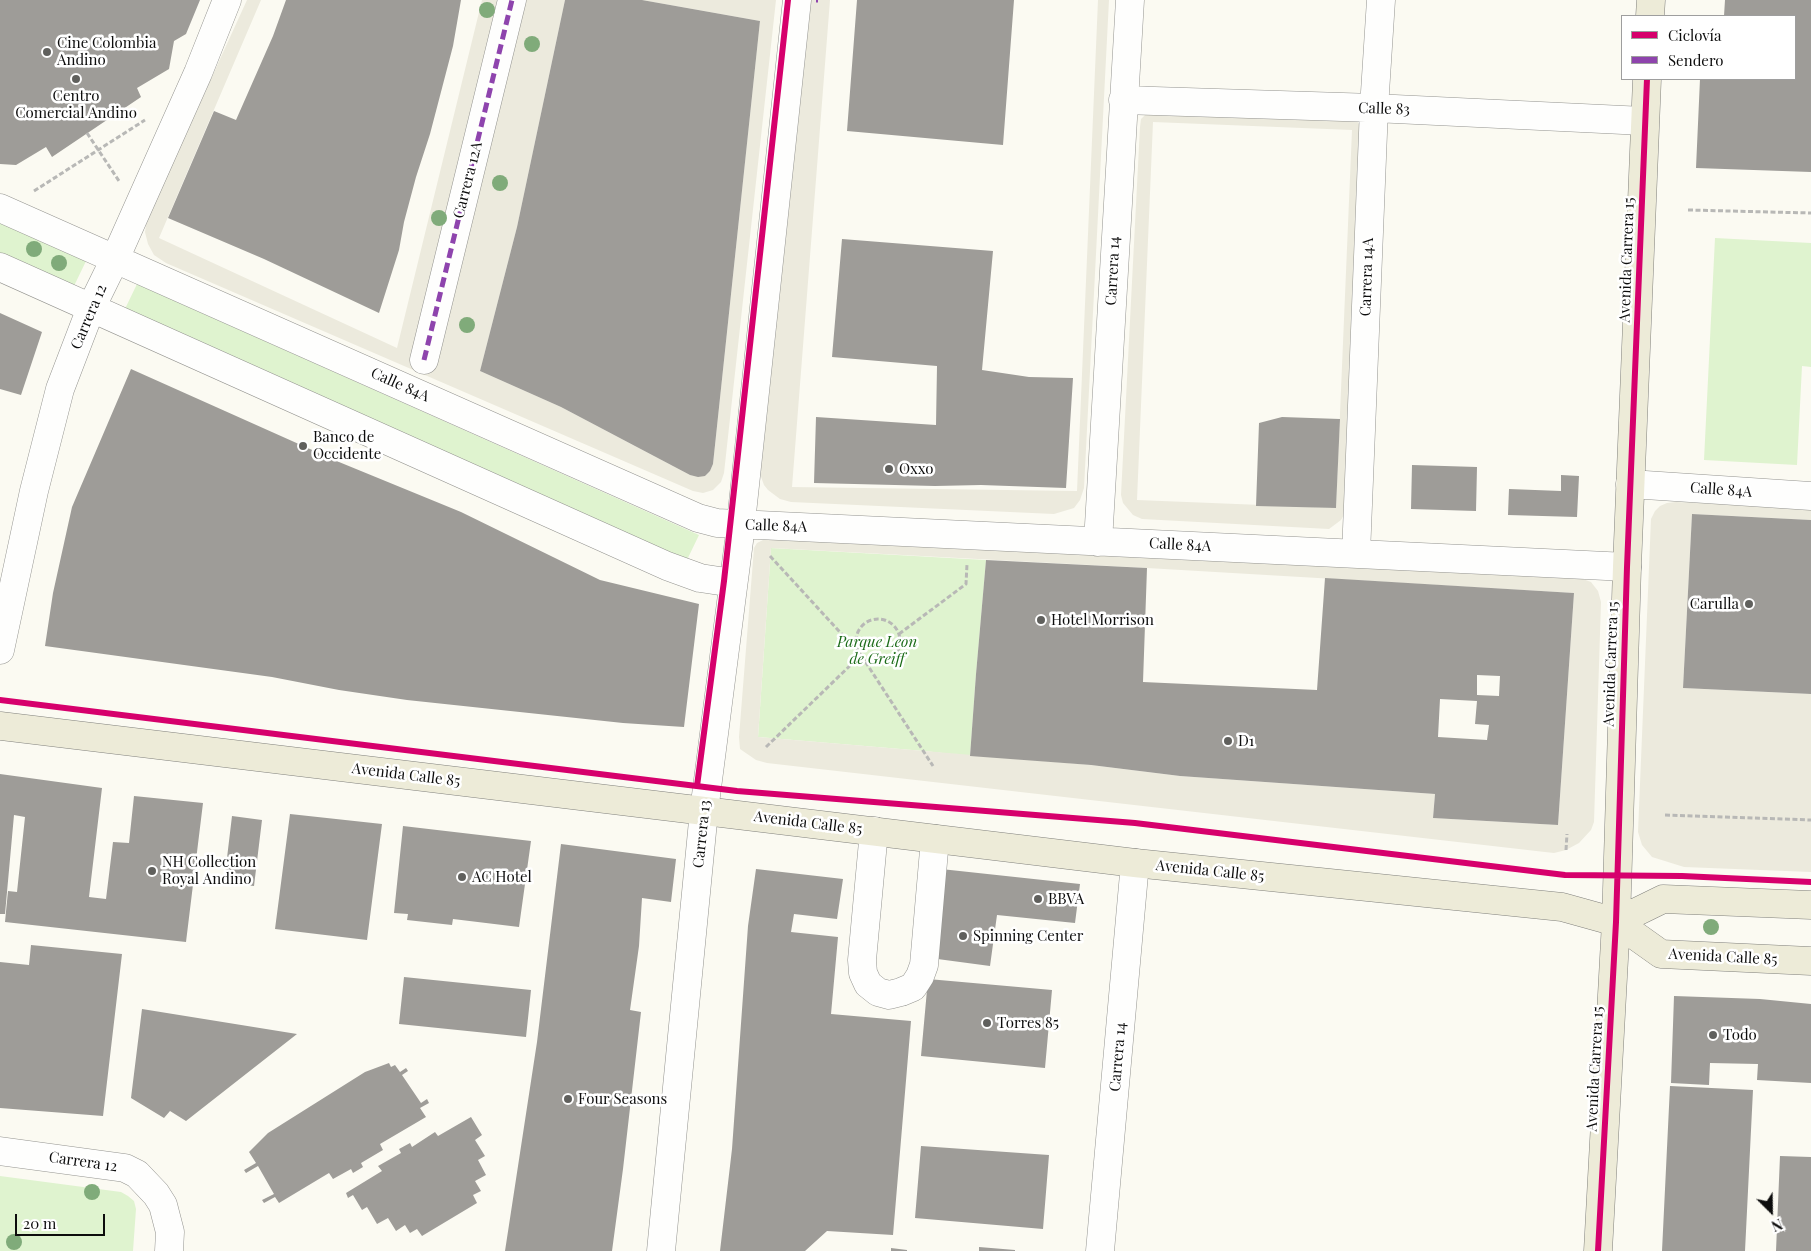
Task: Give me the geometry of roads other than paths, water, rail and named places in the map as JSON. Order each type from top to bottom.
[{"type":"main road","points":[[1650,15],[1651,0]]},
{"type":"main road","name":"Avenida Carrera 15","points":[[1598,1251],[1616,922],[1630,484],[1636,377],[1647,80]]},
{"type":"main road","name":"Avenida Calle 85","points":[[0,726],[1135,863],[1562,907],[1616,922],[1661,954],[1811,961]]},
{"type":"main road","points":[[1616,922],[1663,900],[1811,905]]},
{"type":"street","name":"Carrera 12","points":[[0,650],[34,491],[60,389],[91,308],[115,260],[198,73],[227,0]]},
{"type":"street","name":"Carrera 12A","points":[[424,360],[512,0]]},
{"type":"street","name":"Carrera 13","points":[[661,1251],[704,810],[741,525],[797,0]]},
{"type":"street","name":"Carrera 14","points":[[1098,542],[1130,0]]},
{"type":"street","name":"Carrera 14A","points":[[1356,554],[1374,108],[1381,0]]},
{"type":"street","name":"Calle 83","points":[[1123,100],[1374,108],[1644,121]]},
{"type":"street","name":"Calle 84A","points":[[0,208],[698,518],[717,523],[1627,567]]},
{"type":"street","points":[[0,267],[667,566],[700,578],[733,583]]},
{"type":"street","name":"Calle 84A","points":[[1630,484],[1811,496]]},
{"type":"street","points":[[874,831],[862,960],[863,972],[868,984],[878,992],[889,995],[913,987],[924,965],[935,839]]},
{"type":"street","name":"Carrera 14","points":[[1100,1251],[1135,863]]},
{"type":"street","name":"Carrera 12","points":[[0,1151],[125,1168],[137,1174],[156,1194],[163,1205],[170,1232],[169,1251]]},
{"type":"place","name":"Cine Colombia Andino","points":[[47,52]]},
{"type":"place","name":"Centro Comercial Andino","points":[[76,79]]},
{"type":"place","name":"Banco de Occidente","points":[[303,446]]},
{"type":"place","name":"Oxxo","points":[[889,469]]},
{"type":"place","name":"Carulla","points":[[1749,604]]},
{"type":"place","name":"Hotel Morrison","points":[[1041,620]]},
{"type":"place","name":"D1","points":[[1228,741]]},
{"type":"place","name":"NH Collection Royal Andino","points":[[152,871]]},
{"type":"place","name":"AC Hotel","points":[[462,877]]},
{"type":"place","name":"BBVA","points":[[1038,899]]},
{"type":"place","name":"Spinning Center","points":[[963,936]]},
{"type":"place","name":"Torres 85","points":[[987,1023]]},
{"type":"place","name":"Todo","points":[[1713,1035]]},
{"type":"place","name":"Four Seasons","points":[[568,1099]]},
{"type":"park label","name":"Parque Leon de Greiff","points":[[877,650]]}]
